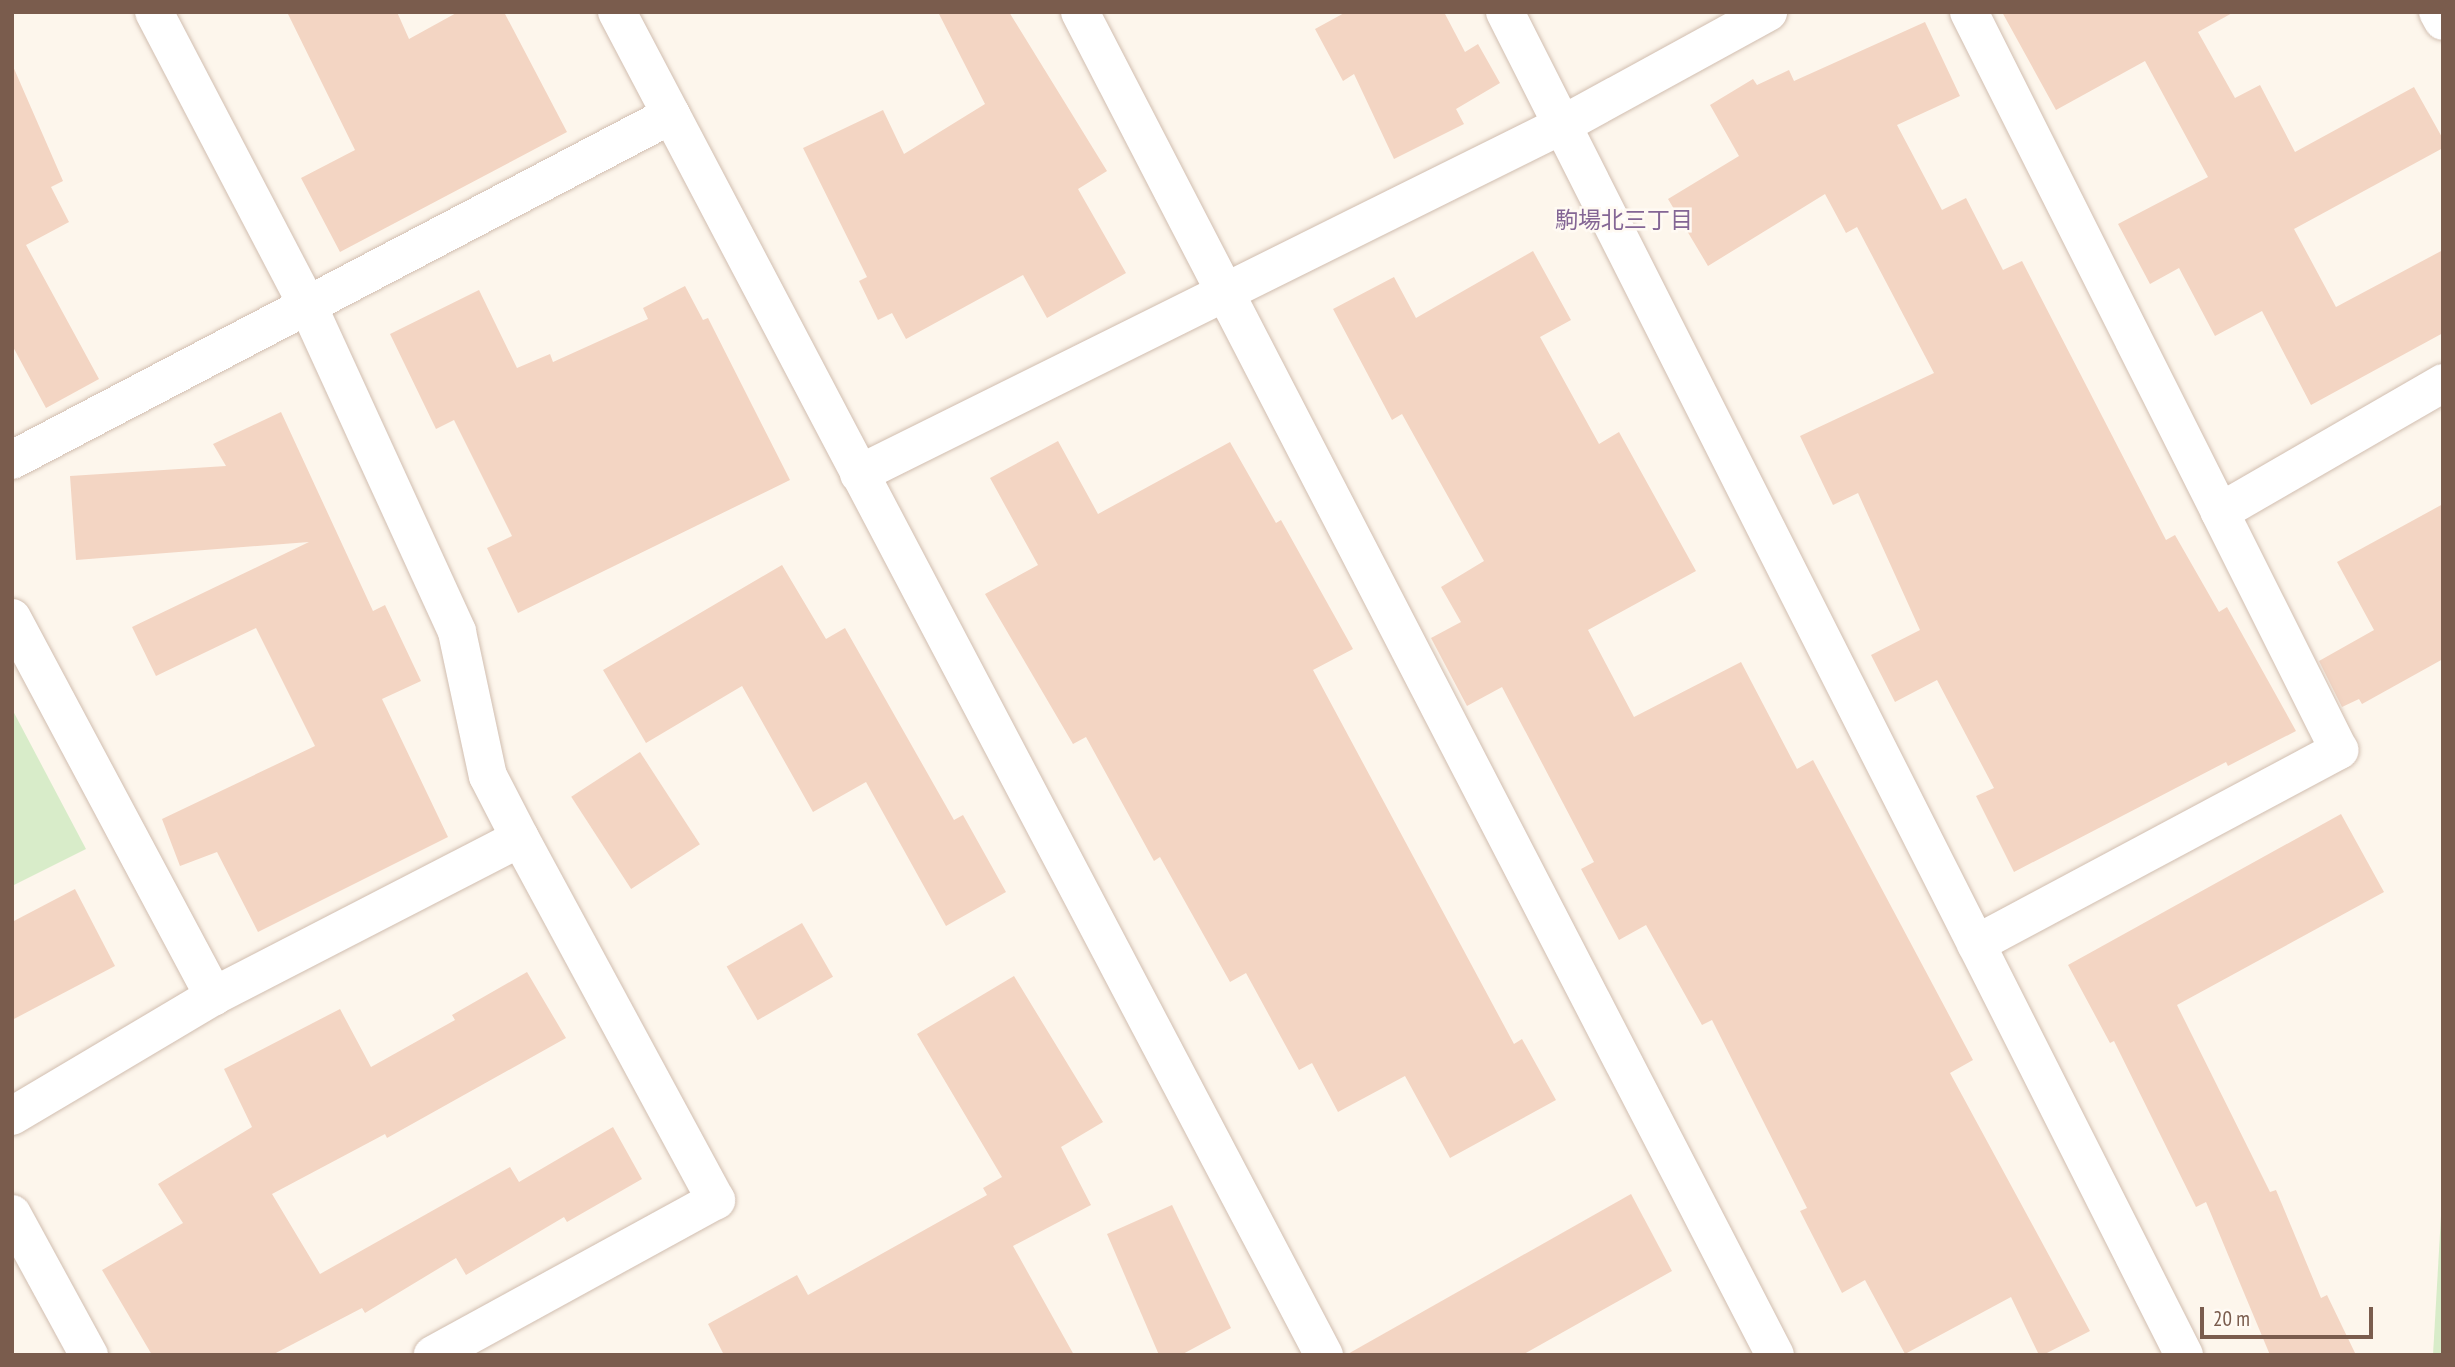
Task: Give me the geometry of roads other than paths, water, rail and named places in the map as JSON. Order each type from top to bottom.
[{"type":"street","points":[[154,12],[308,306],[457,632],[488,776],[716,1200],[433,1355]]},
{"type":"street","points":[[617,12],[1324,1355]]},
{"type":"street","points":[[1080,12],[1775,1355]]},
{"type":"street","points":[[1505,12],[2184,1355]]},
{"type":"street","points":[[859,474],[1225,288],[1562,125],[1768,12]]},
{"type":"street","points":[[1969,12],[2339,750],[1976,944]]},
{"type":"street","points":[[2438,12],[2443,21]]},
{"type":"street","points":[[12,460],[671,115]]},
{"type":"street","points":[[2220,512],[2443,383]]},
{"type":"street","points":[[12,618],[214,996]]},
{"type":"street","points":[[12,1116],[214,996],[520,838]]},
{"type":"street","points":[[12,1214],[89,1355]]},
{"type":"district","name":"駒場北三丁目","points":[[1624,220]]}]
